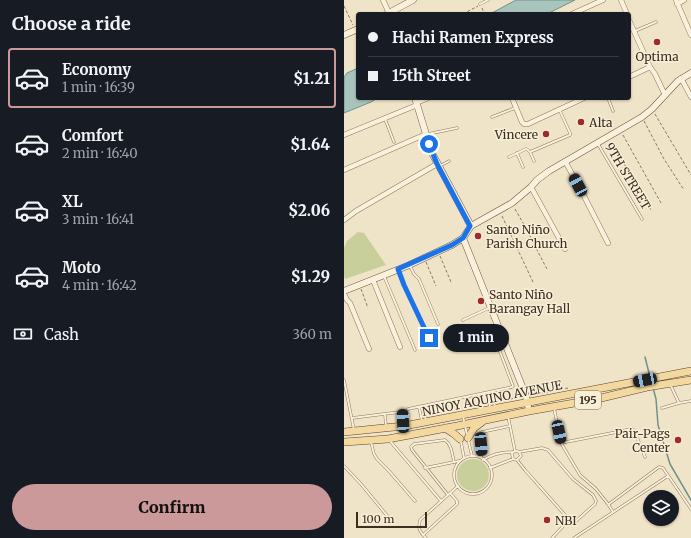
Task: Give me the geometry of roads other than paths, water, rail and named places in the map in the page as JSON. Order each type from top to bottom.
[{"type":"main road","name":"NINOY AQUINO AVENUE","points":[[344,442],[388,438],[460,426],[508,415],[597,399],[646,384],[657,378],[691,371]]},
{"type":"main road","name":"NINOY AQUINO AVENUE","points":[[348,432],[386,429],[493,409],[646,384],[659,385],[691,380]]},
{"type":"main road","points":[[468,438],[474,428],[483,420]]},
{"type":"main road","points":[[445,428],[460,438]]},
{"type":"street","points":[[383,0],[388,12]]},
{"type":"street","points":[[392,12],[412,0]]},
{"type":"street","points":[[580,12],[603,0]]},
{"type":"street","points":[[620,0],[626,12]]},
{"type":"street","points":[[684,0],[676,2],[691,34]]},
{"type":"street","points":[[631,25],[650,67],[665,95]]},
{"type":"street","points":[[344,35],[356,29]]},
{"type":"street","points":[[631,76],[650,67]]},
{"type":"street","points":[[344,290],[373,280],[452,245],[463,238],[470,226],[512,203],[549,170],[642,117],[652,109],[681,78],[691,73]]},
{"type":"street","points":[[681,78],[691,97]]},
{"type":"street","points":[[513,100],[515,108],[524,124],[528,124],[580,100]]},
{"type":"street","points":[[344,135],[384,118],[416,102],[433,155],[470,226]]},
{"type":"street","points":[[344,170],[426,134]]},
{"type":"street","points":[[565,161],[608,243]]},
{"type":"street","points":[[344,220],[356,211],[438,165]]},
{"type":"street","points":[[531,187],[565,249]]},
{"type":"street","points":[[463,238],[528,403],[529,411]]},
{"type":"street","points":[[373,280],[400,347]]},
{"type":"street","points":[[344,294],[350,303],[369,349]]},
{"type":"street","points":[[344,442],[348,432]]},
{"type":"lane","points":[[480,4],[488,0]]},
{"type":"lane","points":[[634,32],[656,22]]},
{"type":"lane","points":[[609,100],[614,111]]},
{"type":"lane","points":[[492,117],[515,108]]},
{"type":"lane","points":[[530,152],[570,135],[559,110]]},
{"type":"lane","points":[[384,118],[394,142]]},
{"type":"lane","points":[[426,134],[456,128]]},
{"type":"lane","name":"9TH STREET","points":[[597,142],[642,219]]},
{"type":"lane","points":[[508,156],[526,149],[530,152],[534,161]]},
{"type":"lane","points":[[517,153],[523,167]]},
{"type":"lane","points":[[438,165],[449,161]]},
{"type":"lane","points":[[409,264],[414,274],[419,279],[438,324]]},
{"type":"lane","points":[[398,269],[429,338]]},
{"type":"lane","points":[[384,275],[415,350]]},
{"type":"lane","points":[[464,320],[490,307]]},
{"type":"lane","points":[[408,409],[511,388],[513,386],[499,349],[488,328],[462,337]]},
{"type":"lane","points":[[344,380],[352,418],[348,432]]},
{"type":"lane","points":[[670,383],[679,403]]},
{"type":"lane","points":[[488,392],[493,409]]},
{"type":"lane","points":[[492,392],[493,409]]},
{"type":"lane","points":[[662,408],[691,401]]},
{"type":"lane","points":[[423,406],[424,422]]},
{"type":"lane","points":[[554,406],[561,443],[580,475],[596,489],[613,512]]},
{"type":"lane","points":[[419,407],[424,422]]},
{"type":"lane","points":[[352,418],[401,412],[404,426]]},
{"type":"lane","points":[[385,414],[386,429]]},
{"type":"lane","points":[[508,415],[514,452],[512,454],[513,459]]},
{"type":"lane","points":[[459,416],[460,426]]},
{"type":"lane","points":[[459,416],[460,426],[468,438],[472,456]]},
{"type":"lane","points":[[482,459],[480,433],[510,426]]},
{"type":"lane","points":[[561,443],[632,429],[634,430],[645,458]]},
{"type":"lane","points":[[388,438],[441,501]]},
{"type":"lane","points":[[460,438],[464,458]]},
{"type":"lane","points":[[370,440],[377,459],[390,470],[415,501]]},
{"type":"lane","points":[[448,495],[425,468],[411,447],[412,445],[445,440],[449,443],[452,450],[454,462]]},
{"type":"lane","points":[[482,459],[508,452],[519,452],[542,448],[548,450],[574,479],[593,495],[596,501],[595,504],[575,522],[572,522],[525,470],[518,460],[513,459],[490,468]]},
{"type":"lane","points":[[518,460],[521,456],[519,452]]},
{"type":"lane","points":[[472,456],[482,459],[487,463],[491,473],[491,478],[486,488],[477,493],[462,490],[455,482],[454,472],[456,466],[464,458],[472,456]]},
{"type":"lane","points":[[425,468],[460,461]]},
{"type":"lane","points":[[344,466],[389,518]]},
{"type":"lane","points":[[608,504],[659,467],[664,468],[691,509]]},
{"type":"lane","points":[[574,538],[668,476]]},
{"type":"lane","points":[[426,538],[418,526],[420,520],[458,486]]},
{"type":"lane","points":[[423,535],[457,504],[457,501],[450,493]]},
{"type":"lane","points":[[552,538],[569,520]]},
{"type":"water","points":[[516,0],[575,0],[551,12],[494,12]]},
{"type":"water","points":[[356,69],[356,100],[374,100],[344,113],[344,77],[347,73]]},
{"type":"waterway","points":[[645,357],[650,377]]},
{"type":"waterway","points":[[653,388],[656,399],[658,425],[670,464],[691,500]]},
{"type":"place","name":"Optima","points":[[657,42]]},
{"type":"place","name":"Alta","points":[[581,122]]},
{"type":"place","name":"Vincere","points":[[546,134]]},
{"type":"place","name":"Santo Niño Parish Church","points":[[478,236]]},
{"type":"place","name":"Santo Niño Barangay Hall","points":[[481,301]]},
{"type":"place","name":"Pair-Pags Center","points":[[678,440]]},
{"type":"place","name":"NBI","points":[[547,520]]}]
